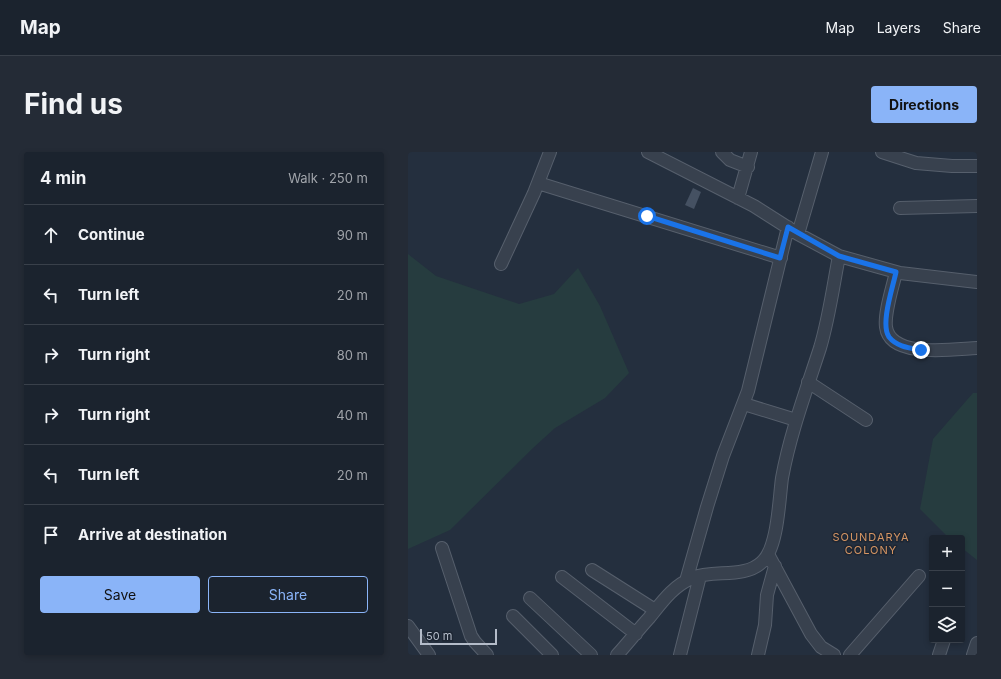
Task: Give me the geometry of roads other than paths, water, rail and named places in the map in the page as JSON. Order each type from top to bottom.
[{"type":"street","points":[[501,264],[538,183],[550,152]]},
{"type":"street","points":[[648,152],[754,206],[798,234],[839,256],[896,272],[977,282]]},
{"type":"street","points":[[722,152],[730,160],[748,167]]},
{"type":"street","points":[[738,198],[751,152]]},
{"type":"street","points":[[798,234],[822,152]]},
{"type":"street","points":[[882,152],[916,163],[946,166],[977,166]]},
{"type":"street","points":[[538,183],[780,258]]},
{"type":"street","points":[[900,208],[977,206]]},
{"type":"street","points":[[686,581],[723,456],[744,404],[754,372],[788,227]]},
{"type":"street","points":[[617,655],[669,593],[686,581],[694,577],[752,569],[762,562],[768,554],[774,539],[782,477],[796,420],[826,324],[839,256]]},
{"type":"street","points":[[896,272],[887,314],[886,327],[889,336],[893,341],[908,348],[921,350],[977,348]]},
{"type":"street","points":[[808,382],[866,420]]},
{"type":"street","points":[[744,404],[796,420]]},
{"type":"street","points":[[442,548],[471,636],[487,655]]},
{"type":"street","points":[[768,554],[820,651],[834,655]]},
{"type":"street","points":[[758,655],[765,625],[767,595],[775,566]]},
{"type":"street","points":[[592,570],[655,610]]},
{"type":"street","points":[[680,655],[700,576]]},
{"type":"street","points":[[850,655],[919,576]]},
{"type":"street","points":[[562,577],[636,634]]},
{"type":"street","points":[[530,598],[591,655]]},
{"type":"street","points":[[513,616],[552,655]]},
{"type":"street","points":[[408,626],[429,655]]},
{"type":"street","points":[[939,655],[943,643]]},
{"type":"street","points":[[973,655],[977,643]]},
{"type":"district","name":"SOUNDARYA COLONY","points":[[871,543]]}]
